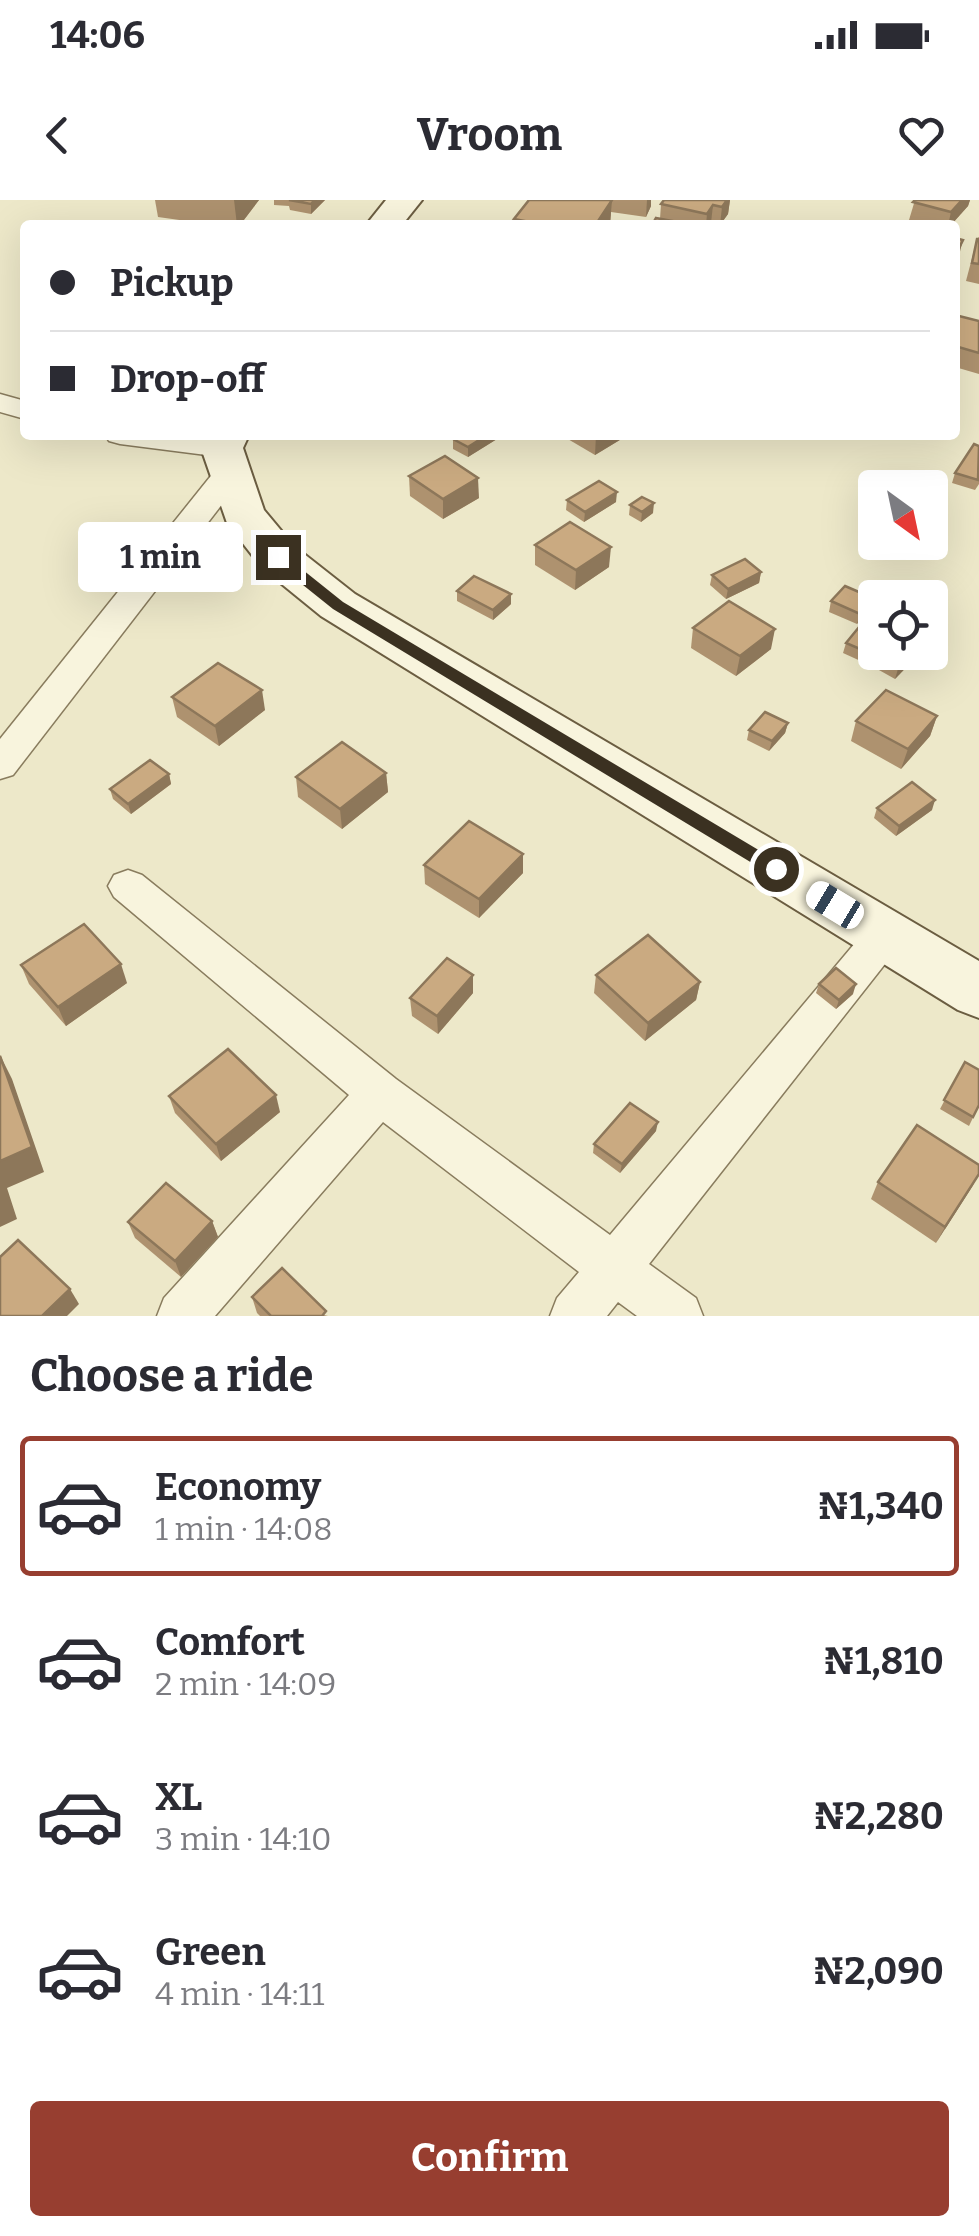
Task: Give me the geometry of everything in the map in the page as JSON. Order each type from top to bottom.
[{"type":"street","points":[[387,220],[405,200]]},
{"type":"street","points":[[151,440],[227,452]]},
{"type":"street","points":[[0,766],[227,452]]},
{"type":"street","points":[[227,452],[243,514],[278,557],[338,606],[979,992]]},
{"type":"street","points":[[128,886],[380,1092],[678,1316]]},
{"type":"street","points":[[575,1316],[886,936]]},
{"type":"street","points":[[182,1316],[380,1092]]},
{"type":"building","points":[[529,200],[612,200],[599,220],[514,219]]},
{"type":"building","points":[[664,200],[727,200],[722,207],[713,205],[707,214],[661,204]]},
{"type":"building","points":[[915,200],[962,200],[951,212]]},
{"type":"building","points":[[979,239],[979,264],[972,263]]},
{"type":"building","points":[[960,316],[979,321],[979,353],[960,347]]},
{"type":"building","points":[[455,440],[479,440],[468,447]]},
{"type":"building","points":[[974,444],[979,446],[978,480],[955,473]]},
{"type":"building","points":[[445,456],[478,478],[443,499],[409,476]]},
{"type":"building","points":[[599,481],[617,492],[585,512],[567,500]]},
{"type":"building","points":[[642,497],[654,503],[642,512],[630,505]]},
{"type":"building","points":[[570,522],[611,547],[576,570],[535,545]]},
{"type":"building","points":[[745,559],[761,572],[728,589],[712,575]]},
{"type":"building","points":[[474,576],[511,594],[493,610],[457,591]]},
{"type":"building","points":[[845,586],[858,592],[858,613],[831,601]]},
{"type":"building","points":[[729,601],[775,629],[740,656],[693,628]]},
{"type":"building","points":[[858,628],[858,648],[846,643]]},
{"type":"building","points":[[218,663],[262,690],[215,726],[172,697]]},
{"type":"building","points":[[886,690],[937,716],[908,749],[856,721]]},
{"type":"building","points":[[765,712],[788,723],[772,741],[749,730]]},
{"type":"building","points":[[342,742],[386,773],[340,809],[296,777]]},
{"type":"building","points":[[150,760],[169,774],[128,804],[110,789]]},
{"type":"building","points":[[912,782],[935,800],[899,826],[877,808]]},
{"type":"building","points":[[469,821],[523,854],[479,899],[424,865]]},
{"type":"building","points":[[84,924],[121,964],[58,1007],[21,965]]},
{"type":"building","points":[[648,935],[700,982],[648,1023],[596,975]]},
{"type":"building","points":[[447,958],[473,975],[437,1016],[410,998]]},
{"type":"building","points":[[836,968],[856,984],[839,1000],[819,984]]},
{"type":"building","points":[[228,1049],[276,1095],[216,1144],[169,1096]]},
{"type":"building","points":[[0,1056],[32,1147],[0,1161]]},
{"type":"building","points":[[965,1062],[979,1070],[979,1105],[973,1117],[944,1100]]},
{"type":"building","points":[[630,1103],[658,1122],[622,1164],[594,1144]]},
{"type":"building","points":[[917,1125],[979,1165],[979,1174],[945,1227],[878,1182]]},
{"type":"building","points":[[166,1183],[212,1221],[175,1261],[128,1222]]},
{"type":"building","points":[[18,1240],[70,1289],[42,1316],[0,1316],[0,1257]]},
{"type":"building","points":[[282,1268],[326,1311],[322,1316],[271,1316],[252,1297]]},
{"type":"route","points":[[278,557],[338,606],[776,869]]}]
